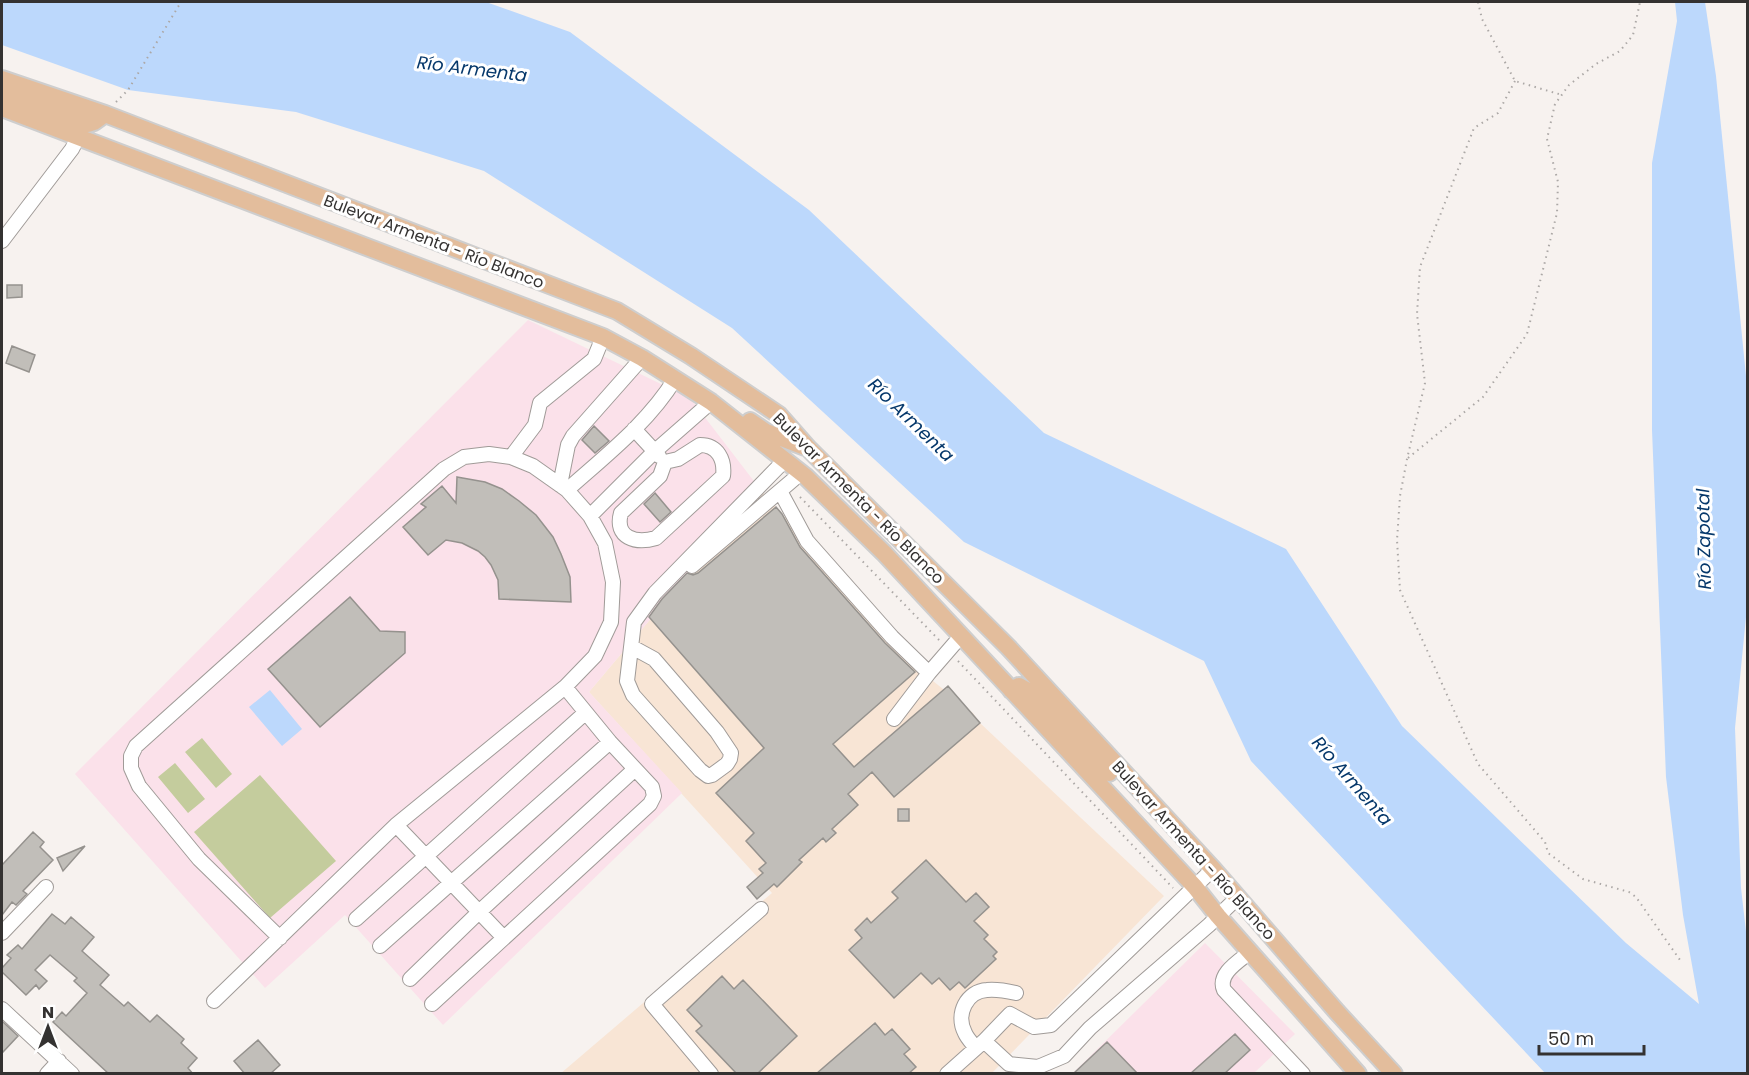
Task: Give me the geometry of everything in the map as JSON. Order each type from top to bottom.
[{"type":"main road","name":"Bulevar Armenta - Río Blanco","points":[[2,79],[105,114],[617,311],[779,415],[808,448],[1008,647],[1213,868],[1337,1012],[1394,1074]]},
{"type":"main road","points":[[2,94],[88,124],[105,114]]},
{"type":"main road","name":"Bulevar Armenta - Río Blanco","points":[[2,108],[75,143],[603,337],[642,358],[711,402],[801,473],[884,553],[1011,690],[1189,893],[1218,916],[1359,1074]]},
{"type":"main road","points":[[658,369],[670,369],[766,432],[808,448]]},
{"type":"main road","points":[[1011,690],[1019,686],[1035,695],[1129,794],[1143,803],[1152,802]]},
{"type":"main road","points":[[1250,952],[1255,951],[1266,956],[1324,1017],[1337,1012]]},
{"type":"street","points":[[2,241],[75,143]]},
{"type":"street","points":[[511,457],[535,425],[540,403],[594,358],[603,337]]},
{"type":"street","points":[[563,488],[568,446],[573,436],[642,358]]},
{"type":"street","points":[[563,488],[634,429],[662,400],[675,379]]},
{"type":"street","points":[[590,516],[654,452],[711,402]]},
{"type":"street","points":[[634,429],[664,462]]},
{"type":"street","points":[[700,445],[708,445],[720,455],[724,465],[723,476],[656,537],[645,541],[634,541],[621,529],[619,521],[621,513],[660,476],[664,462],[678,459],[700,445]]},
{"type":"street","points":[[214,1001],[280,938],[396,825],[565,687],[595,656],[611,622],[613,582],[604,543],[590,516],[563,488],[533,466],[511,457],[489,454],[464,457],[444,469],[136,746],[131,756],[131,768],[139,786],[192,850],[280,938]]},
{"type":"street","points":[[632,647],[654,659],[722,739],[730,753],[730,759],[712,775],[708,776],[700,770],[633,695],[627,681],[634,622],[649,600],[784,461]]},
{"type":"street","points":[[649,600],[658,597],[801,473]]},
{"type":"street","points":[[784,488],[807,541],[892,637],[929,673]]},
{"type":"street","points":[[894,719],[961,636]]},
{"type":"street","points":[[432,1004],[650,804],[654,795],[652,787],[610,742],[565,687]]},
{"type":"street","points":[[356,919],[585,713]]},
{"type":"street","points":[[380,945],[610,742]]},
{"type":"street","points":[[410,979],[479,912],[635,769]]},
{"type":"street","points":[[396,825],[504,938]]},
{"type":"street","points":[[948,1074],[1010,1014],[1034,1027],[1051,1025],[1213,868]]},
{"type":"street","points":[[2,933],[46,887]]},
{"type":"street","points":[[1016,993],[987,990],[975,993],[968,999],[962,1018],[963,1028],[980,1045],[1010,1064],[1038,1067],[1064,1056],[1090,1029],[1238,897]]},
{"type":"street","points":[[711,1074],[652,1004],[761,909]]},
{"type":"street","points":[[1250,952],[1224,977],[1222,984],[1224,990],[1303,1074]]},
{"type":"street","points":[[2,1009],[72,1074]]},
{"type":"street","points":[[47,1074],[59,1061]]},
{"type":"path","points":[[128,90],[181,2]]},
{"type":"path","points":[[1478,2],[1482,18],[1515,81],[1562,95]]},
{"type":"path","points":[[1407,459],[1483,397],[1527,334],[1557,213],[1558,182],[1547,139],[1556,104],[1569,85],[1596,64],[1620,51],[1633,34],[1640,2]]},
{"type":"path","points":[[1515,81],[1498,113],[1474,128],[1419,267],[1417,314],[1425,383],[1400,496],[1397,540],[1400,590],[1478,764],[1545,842],[1548,853],[1583,879],[1629,892],[1636,897],[1680,960]]},
{"type":"path","points":[[784,488],[1189,893]]},
{"type":"shaded area","points":[[528,320],[690,398],[760,489],[589,692],[682,793],[443,1025],[345,915],[265,988],[75,774]]},
{"type":"shaded area","points":[[760,489],[918,669],[973,713],[980,723],[1164,896],[992,1073],[560,1074],[772,893],[589,692]]},
{"type":"shaded area","points":[[1205,943],[1295,1034],[1254,1073],[1072,1074]]},
{"type":"green space","points":[[202,738],[232,774],[216,788],[185,752]]},
{"type":"green space","points":[[175,763],[205,799],[188,813],[158,777]]},
{"type":"green space","points":[[260,775],[336,861],[270,918],[194,832]]},
{"type":"water","points":[[2,2],[486,2],[570,32],[809,210],[1044,433],[1286,549],[1402,726],[1626,943],[1699,1004],[1683,915],[1666,777],[1652,430],[1652,163],[1677,21],[1675,2],[1705,2],[1716,76],[1748,396],[1748,597],[1735,728],[1741,888],[1748,949],[1747,1073],[1545,1073],[1251,761],[1204,661],[964,542],[732,328],[484,171],[296,112],[128,90],[2,45]]},
{"type":"water","points":[[270,690],[302,729],[282,746],[249,707]]},
{"type":"building","points":[[7,285],[22,285],[22,297],[7,298]]},
{"type":"building","points":[[12,346],[35,355],[29,372],[6,363]]},
{"type":"building","points":[[594,426],[609,441],[595,453],[582,440]]},
{"type":"building","points":[[457,477],[485,482],[502,489],[536,515],[553,537],[561,554],[570,577],[571,602],[499,599],[498,580],[491,565],[478,551],[462,543],[446,540],[428,555],[403,527],[426,507],[421,504],[442,486],[456,503]]},
{"type":"building","points":[[655,493],[671,512],[660,522],[644,504]]},
{"type":"building","points":[[776,507],[800,547],[885,643],[915,672],[833,744],[854,767],[948,686],[980,723],[894,797],[872,772],[848,794],[858,805],[832,829],[836,833],[826,842],[823,838],[799,860],[802,862],[777,887],[774,884],[757,899],[747,887],[763,873],[759,869],[766,863],[746,841],[754,833],[716,793],[764,748],[649,617],[662,599],[687,573],[693,575],[698,573]]},
{"type":"building","points":[[350,597],[380,631],[405,632],[405,653],[320,727],[268,669]]},
{"type":"building","points":[[898,809],[909,809],[909,821],[898,821]]},
{"type":"building","points":[[33,832],[44,842],[40,847],[53,860],[23,891],[27,894],[16,905],[12,902],[2,915],[2,865]]},
{"type":"building","points":[[85,846],[63,871],[57,858]]},
{"type":"building","points":[[926,860],[966,902],[976,893],[989,907],[974,921],[988,935],[984,939],[997,952],[993,956],[996,959],[965,988],[959,982],[950,990],[939,978],[932,984],[921,973],[894,998],[849,950],[862,938],[855,930],[867,918],[871,923],[898,898],[892,892]]},
{"type":"building","points":[[52,914],[65,924],[71,917],[94,937],[82,951],[109,975],[100,985],[124,1006],[128,1002],[150,1022],[157,1015],[184,1039],[181,1043],[197,1058],[188,1068],[193,1074],[109,1074],[53,1022],[62,1012],[66,1016],[87,993],[74,981],[77,978],[50,955],[35,970],[47,981],[39,989],[36,985],[26,995],[2,972],[2,968],[11,958],[7,955],[18,945],[22,949]]},
{"type":"building","points":[[722,976],[734,989],[743,980],[797,1036],[757,1074],[737,1074],[696,1031],[702,1026],[687,1010]]},
{"type":"building","points":[[2,1021],[18,1036],[2,1053]]},
{"type":"building","points":[[875,1023],[885,1035],[892,1029],[910,1049],[904,1054],[916,1067],[908,1074],[816,1074]]},
{"type":"building","points":[[1235,1034],[1250,1050],[1224,1074],[1190,1074]]},
{"type":"building","points":[[258,1040],[280,1065],[270,1074],[245,1074],[234,1061]]},
{"type":"building","points":[[1107,1042],[1138,1074],[1073,1074]]},
{"type":"water label","name":"Río Armenta","points":[[472,69]]},
{"type":"water label","name":"Río Armenta","points":[[911,420]]},
{"type":"water label","name":"Río Zapotal","points":[[1704,539]]},
{"type":"water label","name":"Río Armenta","points":[[1352,781]]}]
